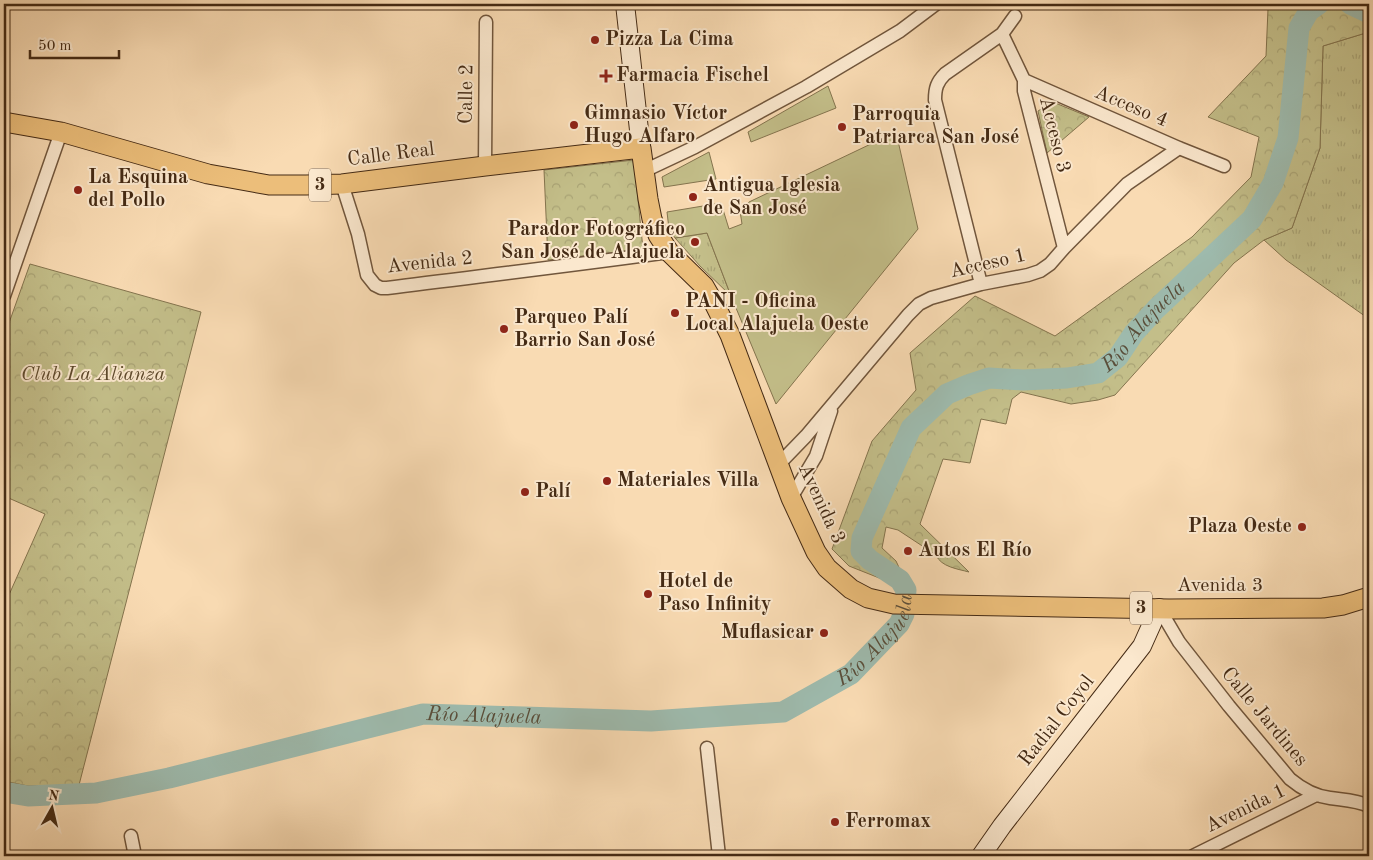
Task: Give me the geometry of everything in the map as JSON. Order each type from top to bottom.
[{"type":"main road","name":"Calle Real","points":[[4,122],[61,132],[208,174],[269,185],[342,184],[641,148]]},
{"type":"main road","name":"Avenida 3","points":[[641,148],[648,199],[658,235],[669,252],[704,286],[730,335],[791,498],[816,552],[834,576],[859,594],[868,598],[903,604],[1159,608],[1323,608],[1343,605],[1369,597]]},
{"type":"street","points":[[625,4],[641,148]]},
{"type":"street","points":[[644,171],[695,147],[806,87],[900,31],[936,4]]},
{"type":"street","points":[[981,284],[935,100],[935,89],[938,80],[1002,34],[1015,16]]},
{"type":"street","name":"Calle 2","points":[[485,166],[486,22]]},
{"type":"street","name":"Acceso 3","points":[[1002,34],[1024,80],[1024,91],[1064,248]]},
{"type":"street","name":"Acceso 4","points":[[1024,80],[1224,166]]},
{"type":"street","points":[[4,296],[61,132]]},
{"type":"street","name":"Acceso 1","points":[[778,465],[806,436],[908,314],[919,304],[931,298],[981,284],[1040,271],[1050,264],[1127,184],[1179,148]]},
{"type":"street","name":"Avenida 2","points":[[342,184],[358,234],[367,275],[370,281],[381,288],[554,268],[669,252]]},
{"type":"street","name":"Acceso 1","points":[[791,498],[816,456],[835,402]]},
{"type":"street","name":"Calle Jardines","points":[[1159,608],[1179,642],[1290,779],[1299,787],[1316,796],[1356,801],[1369,806]]},
{"type":"street","name":"Radial Coyol","points":[[981,856],[1002,826],[1142,646],[1159,608]]},
{"type":"street","points":[[707,748],[719,856]]},
{"type":"street","name":"Avenida 1","points":[[1193,856],[1316,796]]},
{"type":"street","points":[[1344,800],[1369,798]]},
{"type":"street","points":[[131,836],[135,856]]},
{"type":"green space","points":[[1274,4],[1369,4],[1369,32],[1323,46],[1320,148],[1292,228],[1264,240],[1234,263],[1115,395],[1071,404],[1021,392],[1012,399],[1006,424],[981,419],[970,463],[943,459],[920,524],[969,572],[946,565],[936,555],[898,530],[886,527],[882,548],[896,561],[912,591],[849,566],[832,549],[872,441],[916,390],[910,353],[975,296],[1055,336],[1192,237],[1251,177],[1259,137],[1208,117],[1266,56],[1268,9]]},
{"type":"green space","points":[[1369,32],[1369,319],[1286,260],[1264,240],[1292,228],[1320,148],[1323,46]]},
{"type":"green space","points":[[828,86],[836,108],[751,142],[748,132]]},
{"type":"green space","points":[[1053,102],[1089,117],[1047,153],[1038,111]]},
{"type":"green space","points":[[896,132],[918,229],[776,404],[707,233],[675,238],[669,229],[667,212],[721,203],[729,229],[742,224],[740,211],[749,202]]},
{"type":"green space","points":[[709,152],[716,179],[664,187],[662,177]]},
{"type":"green space","points":[[634,160],[643,249],[548,260],[544,170]]},
{"type":"green space","points":[[707,233],[731,296],[675,238]]},
{"type":"green space","name":"Club La Alianza","points":[[30,264],[201,312],[79,785],[28,786],[4,781],[4,606],[45,514],[4,496],[4,337]]},
{"type":"waterway","name":"Río Alajuela","points":[[4,792],[28,796],[96,793],[169,778],[423,714],[651,721],[783,712],[851,674],[899,624],[904,614],[906,590],[900,580],[870,560],[861,551],[862,538],[911,428],[947,394],[989,378],[1023,380],[1067,378],[1098,373],[1118,357],[1134,333],[1156,309],[1252,219],[1273,183],[1288,138],[1299,28],[1309,11],[1319,4]]},
{"type":"waterway","name":"Río Alajuela","points":[[1350,4],[1369,13]]},
{"type":"place","name":"Pizza La Cima","points":[[595,40]]},
{"type":"place","name":"Farmacia Fischel","points":[[606,76]]},
{"type":"place","name":"Gimnasio Víctor Hugo Alfaro","points":[[574,125]]},
{"type":"place","name":"Parroquia Patriarca San José","points":[[842,127]]},
{"type":"place","name":"La Esquina del Pollo","points":[[78,190]]},
{"type":"place","name":"Antigua Iglesia de San José","points":[[693,197]]},
{"type":"place","name":"Parador Fotográfico San José de Alajuela","points":[[695,242]]},
{"type":"place","name":"PANI - Oficina Local Alajuela Oeste","points":[[675,313]]},
{"type":"place","name":"Parqueo Palí Barrio San José","points":[[504,329]]},
{"type":"place","name":"Materiales Villa","points":[[607,481]]},
{"type":"place","name":"Palí","points":[[525,492]]},
{"type":"place","name":"Plaza Oeste","points":[[1302,527]]},
{"type":"place","name":"Autos El Río","points":[[908,551]]},
{"type":"place","name":"Hotel de Paso Infinity","points":[[648,594]]},
{"type":"place","name":"Muflasicar","points":[[824,633]]},
{"type":"place","name":"Ferromax","points":[[835,822]]}]
